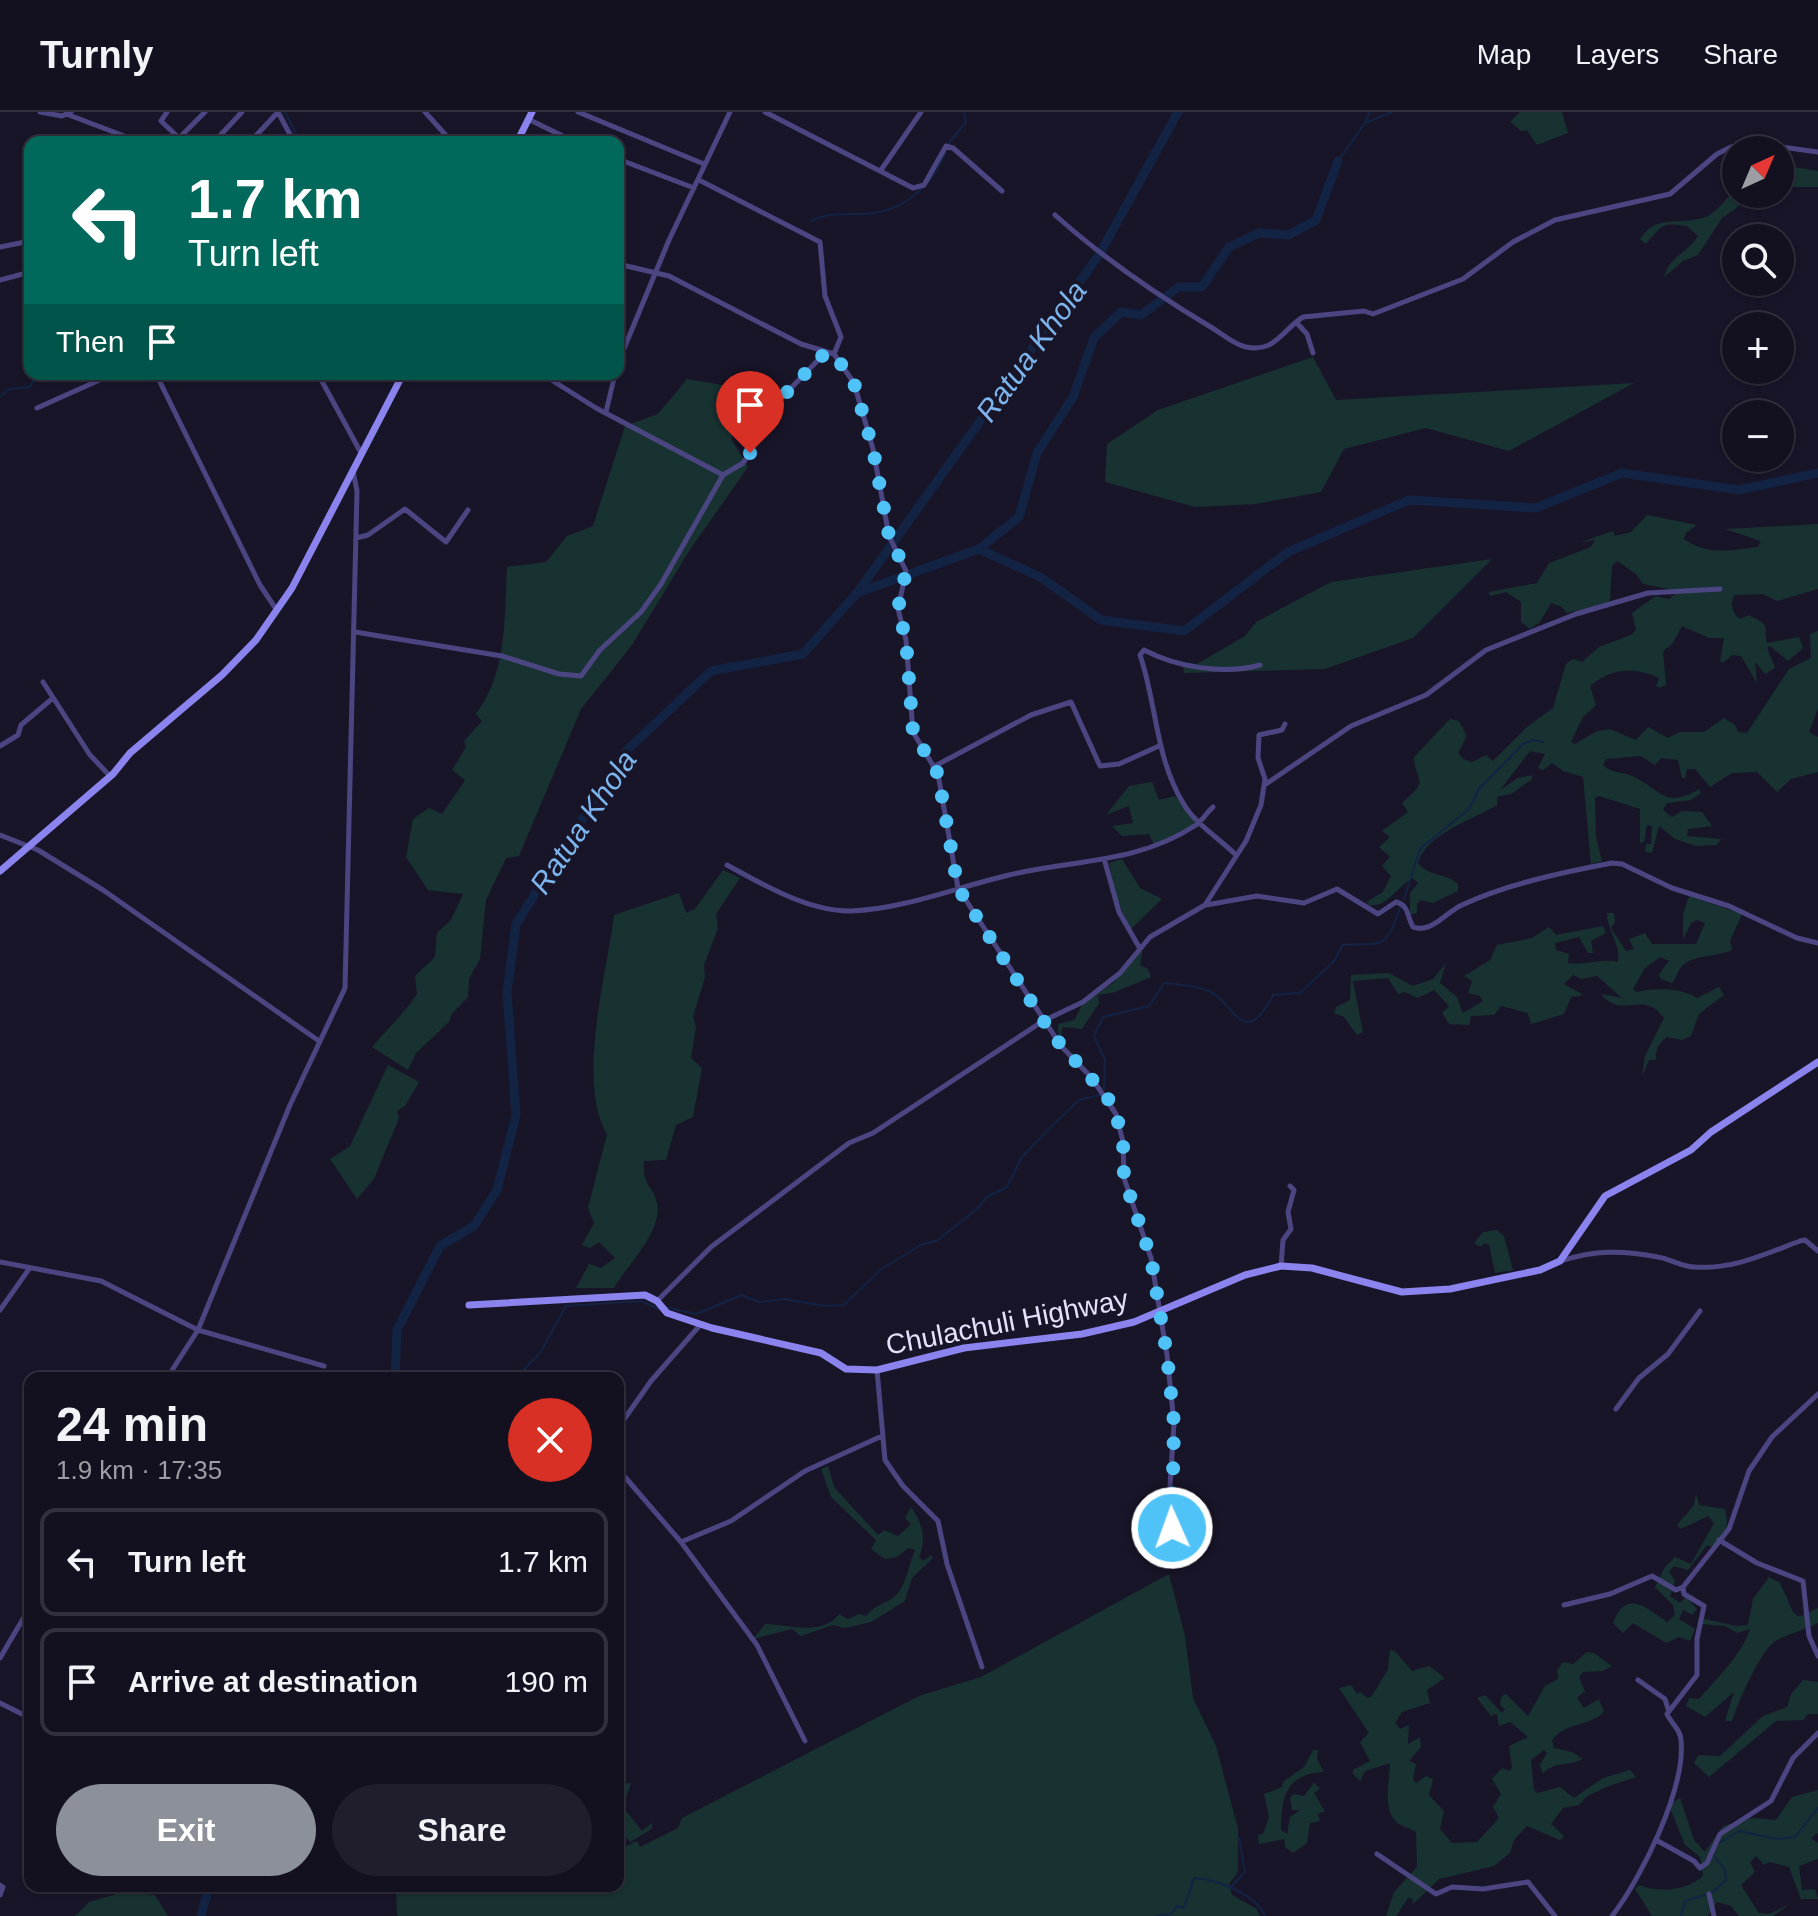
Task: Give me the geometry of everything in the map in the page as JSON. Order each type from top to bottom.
[{"type":"street","points":[[40,112],[70,113],[126,136]]},
{"type":"street","points":[[167,112],[161,121],[174,136]]},
{"type":"street","points":[[183,136],[205,112]]},
{"type":"street","points":[[220,136],[242,112]]},
{"type":"street","points":[[256,136],[278,112],[291,136]]},
{"type":"street","points":[[425,112],[447,136]]},
{"type":"street","points":[[578,112],[704,164]]},
{"type":"street","points":[[624,349],[704,164],[730,112]]},
{"type":"street","points":[[765,112],[918,188],[930,175],[946,146],[953,148],[1002,191]]},
{"type":"street","points":[[881,170],[921,112]]},
{"type":"street","points":[[520,136],[530,116],[565,136]]},
{"type":"street","points":[[1055,215],[1099,255],[1245,347],[1278,341],[1303,317],[1364,311],[1373,314],[1410,301],[1481,270],[1513,242],[1555,220],[1670,194],[1717,154],[1731,147],[1753,143],[1818,152]]},
{"type":"street","points":[[624,161],[694,188]]},
{"type":"street","points":[[699,180],[820,242],[825,296],[841,337],[834,354]]},
{"type":"street","points":[[0,247],[24,242]]},
{"type":"street","points":[[624,266],[687,284],[824,354],[834,354]]},
{"type":"street","points":[[0,280],[24,274]]},
{"type":"street","points":[[1295,322],[1304,329],[1313,353]]},
{"type":"street","points":[[355,632],[502,656],[559,674],[581,676],[600,650],[641,612],[661,584],[723,475],[743,463],[750,453],[748,438],[763,417],[824,354]]},
{"type":"street","points":[[834,354],[854,383],[873,449],[889,536],[906,571],[898,609],[906,640],[913,732],[933,767],[946,807],[958,888],[1043,1021],[1061,1046],[1106,1095],[1116,1114],[1123,1142],[1124,1178],[1151,1258],[1174,1423],[1170,1486],[1174,1566]]},
{"type":"street","points":[[37,408],[100,380]]},
{"type":"street","points":[[159,380],[260,585],[276,609]]},
{"type":"street","points":[[321,380],[361,453]]},
{"type":"street","points":[[0,871],[110,776],[130,753],[236,663],[292,588],[400,380]]},
{"type":"street","points":[[552,380],[723,475]]},
{"type":"street","points":[[606,412],[614,380]]},
{"type":"street","points":[[171,1372],[198,1330],[319,1041],[345,988],[355,632],[357,491],[353,468]]},
{"type":"street","points":[[356,538],[405,509],[446,542],[468,510]]},
{"type":"street","points":[[1265,784],[1351,726],[1426,695],[1486,650],[1576,614],[1648,593],[1720,589]]},
{"type":"street","points":[[1236,855],[1199,823],[1183,803],[1159,746],[1141,651],[1176,665],[1260,665]]},
{"type":"street","points":[[43,682],[90,755],[110,776]]},
{"type":"street","points":[[0,746],[18,735],[21,725],[53,698]]},
{"type":"street","points":[[933,767],[1031,715],[1071,702],[1100,766],[1119,764],[1159,746]]},
{"type":"street","points":[[1205,905],[1254,825],[1265,784],[1258,758],[1259,735],[1282,730],[1285,724]]},
{"type":"street","points":[[727,865],[763,885],[808,902],[851,911],[944,894],[1010,874],[1105,862],[1150,847],[1199,823],[1213,807]]},
{"type":"street","points":[[0,835],[38,850],[103,890],[319,1041]]},
{"type":"street","points":[[1105,862],[1119,912],[1139,947]]},
{"type":"street","points":[[657,1301],[711,1247],[849,1143],[873,1133],[1043,1021],[1083,1002],[1109,983],[1139,947],[1205,905],[1257,896],[1294,904],[1337,889],[1378,914],[1396,902],[1401,903],[1406,906],[1413,927],[1418,930],[1427,929],[1459,906],[1483,897],[1612,863],[1622,864],[1672,888],[1729,906],[1797,938],[1818,943]]},
{"type":"street","points":[[1560,1261],[1605,1196],[1691,1150],[1711,1132],[1818,1062]]},
{"type":"street","points":[[1281,1266],[1283,1240],[1291,1229],[1288,1212],[1294,1190],[1290,1186]]},
{"type":"street","points":[[1560,1261],[1591,1251],[1610,1251],[1660,1257],[1695,1267],[1764,1257],[1805,1240],[1818,1251]]},
{"type":"street","name":"Chulachuli Highway","points":[[469,1305],[645,1295],[657,1301],[667,1313],[821,1353],[846,1369],[877,1370],[964,1348],[1082,1334],[1158,1313],[1245,1275],[1281,1266],[1312,1268],[1402,1292],[1426,1293],[1540,1270],[1560,1261]]},
{"type":"street","points":[[0,1262],[101,1281],[198,1330],[324,1366]]},
{"type":"street","points":[[0,1310],[29,1269]]},
{"type":"street","points":[[1616,1409],[1639,1378],[1668,1354],[1700,1311]]},
{"type":"street","points":[[624,1419],[651,1381],[701,1323]]},
{"type":"street","points":[[877,1370],[882,1436],[888,1467],[938,1521],[947,1564],[982,1667]]},
{"type":"street","points":[[1564,1605],[1620,1591],[1652,1576],[1676,1590],[1683,1587],[1729,1529],[1739,1493],[1764,1448],[1778,1428],[1818,1394]]},
{"type":"street","points":[[681,1542],[731,1521],[805,1471],[882,1436]]},
{"type":"street","points":[[624,1476],[681,1542],[764,1656],[776,1688],[805,1741]]},
{"type":"street","points":[[1719,1540],[1757,1563],[1803,1581],[1809,1636],[1818,1656]]},
{"type":"street","points":[[1667,1714],[1692,1683],[1699,1666],[1697,1639],[1704,1606],[1684,1594],[1683,1587]]},
{"type":"street","points":[[0,1658],[24,1617]]},
{"type":"street","points":[[1612,1916],[1632,1891],[1656,1840],[1679,1766],[1682,1742],[1679,1731],[1667,1714],[1665,1699],[1638,1680]]},
{"type":"street","points":[[0,1703],[24,1715]]},
{"type":"street","points":[[1656,1840],[1686,1856],[1700,1868],[1707,1863],[1720,1834],[1771,1801],[1793,1758],[1818,1733]]},
{"type":"street","points":[[1377,1854],[1436,1894],[1452,1887],[1483,1889],[1528,1882],[1555,1916]]},
{"type":"street","points":[[0,1885],[3,1887],[0,1895]]},
{"type":"street","points":[[1709,1894],[1714,1916]]},
{"type":"green space","points":[[1520,112],[1562,112],[1568,133],[1537,145],[1527,130],[1521,131],[1510,122]]},
{"type":"green space","points":[[1794,167],[1818,171],[1818,187],[1794,187]]},
{"type":"green space","points":[[1721,205],[1722,208],[1736,208],[1722,218],[1698,255],[1683,261],[1664,277],[1674,259],[1698,236],[1687,226],[1672,224],[1659,229],[1646,244],[1640,239],[1646,231],[1660,223],[1703,218]]},
{"type":"green space","points":[[1313,357],[1336,400],[1634,383],[1509,451],[1426,428],[1344,449],[1321,492],[1255,504],[1195,507],[1105,482],[1107,444],[1158,410]]},
{"type":"green space","points":[[687,379],[729,386],[732,440],[748,467],[689,551],[632,645],[581,709],[519,856],[506,858],[486,900],[480,959],[469,979],[468,997],[451,1015],[449,1022],[416,1053],[408,1070],[372,1047],[417,994],[415,976],[435,957],[437,933],[451,920],[463,894],[428,890],[406,857],[413,819],[429,808],[442,814],[465,780],[452,770],[466,747],[464,741],[482,721],[476,714],[494,680],[499,662],[507,567],[546,562],[567,536],[593,526],[625,426],[658,414]]},
{"type":"green space","points":[[1647,515],[1697,525],[1686,533],[1684,539],[1710,550],[1758,547],[1761,541],[1725,529],[1818,524],[1818,589],[1777,601],[1763,594],[1735,595],[1732,601],[1733,611],[1740,619],[1749,615],[1764,624],[1767,643],[1799,637],[1803,648],[1788,661],[1770,646],[1767,648],[1775,668],[1765,674],[1755,662],[1757,683],[1741,656],[1732,655],[1723,663],[1720,661],[1724,638],[1709,638],[1682,626],[1672,644],[1663,651],[1666,685],[1659,688],[1656,686],[1659,678],[1641,672],[1623,671],[1606,675],[1590,686],[1596,705],[1583,717],[1571,742],[1575,744],[1597,731],[1610,729],[1636,740],[1648,727],[1668,738],[1679,732],[1704,732],[1724,718],[1735,725],[1738,732],[1747,733],[1789,669],[1811,658],[1810,634],[1818,631],[1818,708],[1809,732],[1818,737],[1818,772],[1791,779],[1777,792],[1757,772],[1732,773],[1710,787],[1695,769],[1687,769],[1685,778],[1682,778],[1678,760],[1661,758],[1655,765],[1641,756],[1606,759],[1603,765],[1606,768],[1632,776],[1670,798],[1699,789],[1701,793],[1691,800],[1667,803],[1663,810],[1672,817],[1682,811],[1702,812],[1712,826],[1688,829],[1687,836],[1721,839],[1717,845],[1696,846],[1675,839],[1659,826],[1652,853],[1645,852],[1646,844],[1651,844],[1652,826],[1647,825],[1644,842],[1640,843],[1640,809],[1599,796],[1595,798],[1596,837],[1602,861],[1591,864],[1583,777],[1563,771],[1552,763],[1543,770],[1538,768],[1545,754],[1530,751],[1500,790],[1518,778],[1532,775],[1532,779],[1511,794],[1497,797],[1497,805],[1440,836],[1423,853],[1418,863],[1432,873],[1453,880],[1458,884],[1458,891],[1433,903],[1421,900],[1417,904],[1417,913],[1410,915],[1410,893],[1418,883],[1413,878],[1387,900],[1369,905],[1366,902],[1383,892],[1391,876],[1382,866],[1390,857],[1379,847],[1390,837],[1382,831],[1408,812],[1402,803],[1419,785],[1414,757],[1450,719],[1459,721],[1467,736],[1458,753],[1463,759],[1472,762],[1486,755],[1493,761],[1527,727],[1553,708],[1566,664],[1573,659],[1582,662],[1599,647],[1631,635],[1636,630],[1632,613],[1656,596],[1669,599],[1675,594],[1674,590],[1643,584],[1636,574],[1617,561],[1612,566],[1610,600],[1606,605],[1566,613],[1562,607],[1551,603],[1540,622],[1530,629],[1521,622],[1521,602],[1506,592],[1490,596],[1489,592],[1537,583],[1549,563],[1591,547],[1595,540],[1581,542],[1613,531],[1615,536],[1631,532]]},
{"type":"green space","points":[[1492,559],[1413,638],[1325,669],[1184,673],[1183,664],[1197,664],[1245,636],[1256,622],[1331,582]]},
{"type":"green space","points":[[1152,782],[1159,800],[1175,796],[1196,823],[1154,845],[1149,834],[1122,836],[1112,826],[1133,823],[1129,806],[1106,815],[1129,786]]},
{"type":"green space","points":[[1122,859],[1140,888],[1162,899],[1130,930],[1116,897],[1109,863]]},
{"type":"green space","points":[[723,870],[740,878],[716,914],[718,928],[704,965],[705,977],[693,1017],[696,1027],[691,1058],[702,1068],[693,1117],[676,1125],[666,1160],[644,1161],[646,1181],[657,1203],[657,1214],[655,1225],[643,1247],[614,1288],[576,1288],[589,1264],[601,1268],[615,1258],[599,1242],[590,1248],[582,1245],[594,1223],[588,1208],[607,1134],[598,1112],[594,1057],[614,915],[679,893],[686,913],[695,909]]},
{"type":"green space","points":[[1689,896],[1742,914],[1730,941],[1732,950],[1687,962],[1672,983],[1661,979],[1659,974],[1669,961],[1660,957],[1645,968],[1633,989],[1636,992],[1675,990],[1697,998],[1719,987],[1724,995],[1699,1014],[1691,1036],[1682,1040],[1664,1039],[1657,1050],[1656,1060],[1649,1060],[1642,1076],[1645,1056],[1664,1018],[1648,1006],[1616,1005],[1609,1001],[1601,994],[1622,998],[1597,976],[1581,979],[1573,975],[1564,984],[1582,994],[1571,997],[1564,1014],[1531,1024],[1528,1013],[1501,1006],[1494,1015],[1471,1016],[1469,1025],[1449,1024],[1442,1013],[1449,1006],[1434,990],[1418,998],[1405,992],[1398,994],[1388,978],[1353,981],[1363,1032],[1357,1035],[1344,1017],[1334,1013],[1336,1007],[1350,1000],[1351,975],[1389,973],[1413,986],[1433,979],[1446,963],[1440,983],[1457,997],[1463,1013],[1483,1001],[1480,996],[1468,993],[1472,981],[1464,976],[1490,960],[1497,945],[1532,938],[1549,927],[1556,935],[1603,926],[1606,933],[1591,941],[1593,953],[1588,953],[1579,937],[1555,943],[1556,950],[1569,954],[1568,963],[1618,962],[1618,950],[1609,925],[1607,913],[1614,913],[1615,922],[1611,928],[1626,951],[1634,949],[1629,939],[1645,933],[1652,944],[1696,944],[1705,923],[1697,920],[1691,923],[1683,940],[1683,915]]},
{"type":"green space","points":[[1144,943],[1140,965],[1148,969],[1151,977],[1115,992],[1098,995],[1099,1003],[1082,1029],[1063,1027],[1059,1041],[1058,1024],[1074,1020],[1082,1005],[1114,982]]},
{"type":"green space","points":[[388,1065],[419,1082],[405,1106],[397,1111],[399,1118],[374,1179],[357,1199],[330,1159],[350,1146]]},
{"type":"green space","points":[[1497,1230],[1504,1236],[1513,1270],[1495,1273],[1489,1245],[1485,1243],[1480,1247],[1474,1243],[1483,1232]]},
{"type":"green space","points":[[828,1466],[834,1487],[878,1535],[884,1530],[898,1536],[911,1524],[905,1518],[911,1507],[922,1531],[919,1557],[923,1561],[931,1555],[933,1558],[912,1578],[905,1601],[871,1622],[845,1628],[833,1625],[801,1636],[792,1629],[753,1639],[765,1624],[815,1627],[832,1621],[839,1614],[848,1619],[859,1614],[866,1616],[895,1596],[904,1583],[915,1550],[908,1548],[897,1557],[885,1559],[871,1549],[876,1540],[831,1497],[821,1469]]},
{"type":"green space","points":[[1696,1493],[1699,1505],[1725,1509],[1727,1525],[1723,1540],[1716,1548],[1707,1545],[1688,1570],[1674,1566],[1669,1572],[1675,1581],[1670,1596],[1680,1603],[1686,1597],[1697,1609],[1692,1615],[1683,1610],[1679,1619],[1695,1629],[1690,1641],[1679,1637],[1666,1643],[1633,1623],[1623,1633],[1613,1623],[1624,1606],[1637,1604],[1667,1622],[1675,1615],[1673,1605],[1655,1587],[1665,1567],[1675,1557],[1691,1564],[1714,1523],[1708,1516],[1681,1529],[1677,1525],[1694,1505]]},
{"type":"green space","points":[[1169,1574],[1185,1636],[1193,1698],[1216,1746],[1238,1829],[1238,1872],[1229,1884],[1232,1895],[1257,1909],[1260,1916],[398,1916],[396,1892],[624,1892],[624,1847],[637,1841],[640,1847],[678,1828],[682,1818],[919,1696],[981,1677]]},
{"type":"green space","points":[[1769,1577],[1780,1583],[1793,1612],[1799,1617],[1818,1608],[1818,1623],[1771,1645],[1750,1678],[1732,1721],[1725,1721],[1734,1692],[1705,1717],[1686,1706],[1689,1698],[1699,1699],[1735,1657],[1750,1629],[1737,1633],[1725,1626],[1702,1624],[1701,1618],[1736,1626],[1748,1625],[1753,1599]]},
{"type":"green space","points":[[1390,1650],[1395,1651],[1412,1671],[1429,1666],[1445,1678],[1427,1690],[1430,1703],[1402,1712],[1395,1723],[1400,1729],[1409,1725],[1408,1744],[1420,1737],[1421,1747],[1409,1761],[1416,1764],[1413,1779],[1416,1783],[1426,1776],[1433,1779],[1429,1795],[1444,1811],[1440,1829],[1452,1843],[1477,1842],[1499,1818],[1493,1807],[1501,1794],[1492,1779],[1502,1768],[1509,1771],[1512,1768],[1509,1746],[1528,1737],[1510,1722],[1499,1726],[1497,1714],[1491,1716],[1477,1698],[1485,1695],[1502,1713],[1505,1709],[1500,1705],[1501,1697],[1506,1694],[1528,1716],[1545,1686],[1558,1679],[1557,1670],[1563,1662],[1573,1664],[1587,1652],[1594,1653],[1612,1666],[1603,1671],[1583,1672],[1579,1677],[1585,1691],[1577,1698],[1584,1708],[1599,1699],[1604,1712],[1564,1730],[1552,1740],[1554,1748],[1572,1752],[1583,1759],[1557,1765],[1543,1774],[1540,1765],[1547,1753],[1544,1750],[1531,1760],[1534,1790],[1537,1793],[1560,1787],[1574,1798],[1603,1778],[1630,1770],[1636,1777],[1587,1796],[1579,1805],[1563,1808],[1551,1824],[1564,1836],[1560,1840],[1527,1826],[1514,1840],[1510,1853],[1494,1866],[1439,1879],[1413,1904],[1412,1898],[1408,1898],[1396,1916],[1386,1916],[1394,1892],[1417,1867],[1416,1832],[1399,1824],[1390,1812],[1390,1763],[1365,1771],[1360,1781],[1353,1774],[1353,1770],[1370,1761],[1360,1742],[1369,1733],[1339,1688],[1351,1685],[1357,1694],[1360,1692],[1368,1698],[1372,1696],[1388,1669]]},
{"type":"green space","points":[[1803,1680],[1818,1682],[1818,1714],[1808,1714],[1803,1720],[1776,1721],[1709,1777],[1694,1763],[1698,1755],[1720,1756],[1763,1716],[1787,1707],[1791,1694]]},
{"type":"green space","points":[[1313,1750],[1318,1750],[1317,1759],[1324,1772],[1294,1782],[1285,1797],[1281,1830],[1287,1834],[1290,1817],[1300,1810],[1292,1810],[1290,1798],[1294,1794],[1304,1796],[1314,1783],[1320,1788],[1314,1793],[1325,1812],[1318,1813],[1320,1821],[1310,1823],[1307,1843],[1293,1853],[1285,1847],[1285,1839],[1259,1844],[1258,1835],[1263,1834],[1269,1817],[1264,1794],[1282,1787],[1284,1781],[1304,1767]]},
{"type":"green space","points":[[631,1783],[624,1804],[624,1784]]},
{"type":"green space","points":[[1818,1790],[1818,1833],[1811,1838],[1818,1843],[1818,1859],[1799,1866],[1802,1890],[1815,1889],[1818,1899],[1801,1899],[1789,1867],[1770,1862],[1764,1865],[1756,1856],[1750,1862],[1755,1872],[1741,1885],[1759,1913],[1769,1914],[1790,1904],[1773,1916],[1739,1916],[1731,1906],[1717,1902],[1708,1916],[1652,1916],[1635,1889],[1639,1885],[1672,1889],[1689,1885],[1703,1876],[1700,1857],[1685,1845],[1671,1810],[1672,1803],[1680,1798],[1694,1840],[1705,1852],[1723,1826],[1752,1818],[1776,1820],[1792,1797]]},
{"type":"green space","points":[[624,1808],[642,1831],[652,1823],[652,1829],[630,1842],[624,1835]]},
{"type":"green space","points":[[124,1892],[155,1895],[168,1916],[75,1916],[89,1902]]},
{"type":"waterway","points":[[285,112],[297,136]]},
{"type":"waterway","points":[[948,144],[966,122],[964,112]]},
{"type":"waterway","name":"Ratua Khola","points":[[395,1372],[397,1330],[440,1246],[474,1226],[497,1190],[516,1115],[507,992],[516,924],[626,751],[711,671],[803,654],[857,593],[1099,255],[1178,112]]},
{"type":"waterway","points":[[1365,122],[1370,112]]},
{"type":"waterway","points":[[1338,161],[1365,123],[1392,112]]},
{"type":"waterway","points":[[811,221],[835,214],[874,213],[900,205],[931,179],[945,154]]},
{"type":"waterway","points":[[979,549],[1019,517],[1037,453],[1073,397],[1094,338],[1121,312],[1141,315],[1179,287],[1202,287],[1229,247],[1259,233],[1289,235],[1316,220],[1338,161]]},
{"type":"waterway","points":[[0,397],[9,389],[30,387],[33,380]]},
{"type":"waterway","points":[[857,593],[979,549],[1042,578],[1101,620],[1184,631],[1288,552],[1409,500],[1536,508],[1622,473],[1739,490],[1818,473]]},
{"type":"waterway","points":[[1404,899],[1420,849],[1469,809],[1479,789],[1523,744],[1532,740],[1543,742]]},
{"type":"waterway","points":[[1104,1089],[1105,1060],[1094,1036],[1103,1017],[1149,1006],[1164,983],[1209,991],[1239,1018],[1246,1022],[1254,1020],[1273,995],[1300,993],[1334,961],[1343,945],[1381,942],[1390,932],[1400,908]]},
{"type":"waterway","points":[[665,1307],[696,1314],[742,1295],[759,1302],[784,1299],[825,1306],[844,1305],[880,1270],[921,1245],[938,1240],[977,1209],[987,1197],[1007,1187],[1021,1158],[1048,1130],[1079,1100],[1100,1095]]},
{"type":"waterway","points":[[522,1372],[540,1353],[566,1306],[641,1301],[659,1309]]},
{"type":"waterway","points":[[1719,1843],[1739,1831],[1777,1839],[1795,1837],[1818,1808]]},
{"type":"waterway","points":[[1230,1888],[1245,1872],[1239,1838]]},
{"type":"waterway","points":[[1681,1916],[1685,1901],[1712,1893],[1726,1880],[1725,1870],[1713,1855]]},
{"type":"waterway","points":[[1157,1916],[1171,1914],[1177,1906],[1184,1908],[1194,1878],[1213,1881],[1244,1894],[1265,1916]]},
{"type":"waterway","name":"Ratua Khola","points":[[201,1916],[207,1892]]},
{"type":"route","points":[[750,453],[748,438],[763,417],[824,354],[834,354],[854,383],[873,449],[889,536],[906,571],[898,609],[899,626],[906,640],[904,651],[913,732],[938,774],[958,888],[977,923],[1054,1037],[1106,1095],[1116,1114],[1123,1142],[1124,1178],[1135,1203],[1151,1258],[1167,1355],[1174,1423],[1170,1486],[1172,1528]]}]
